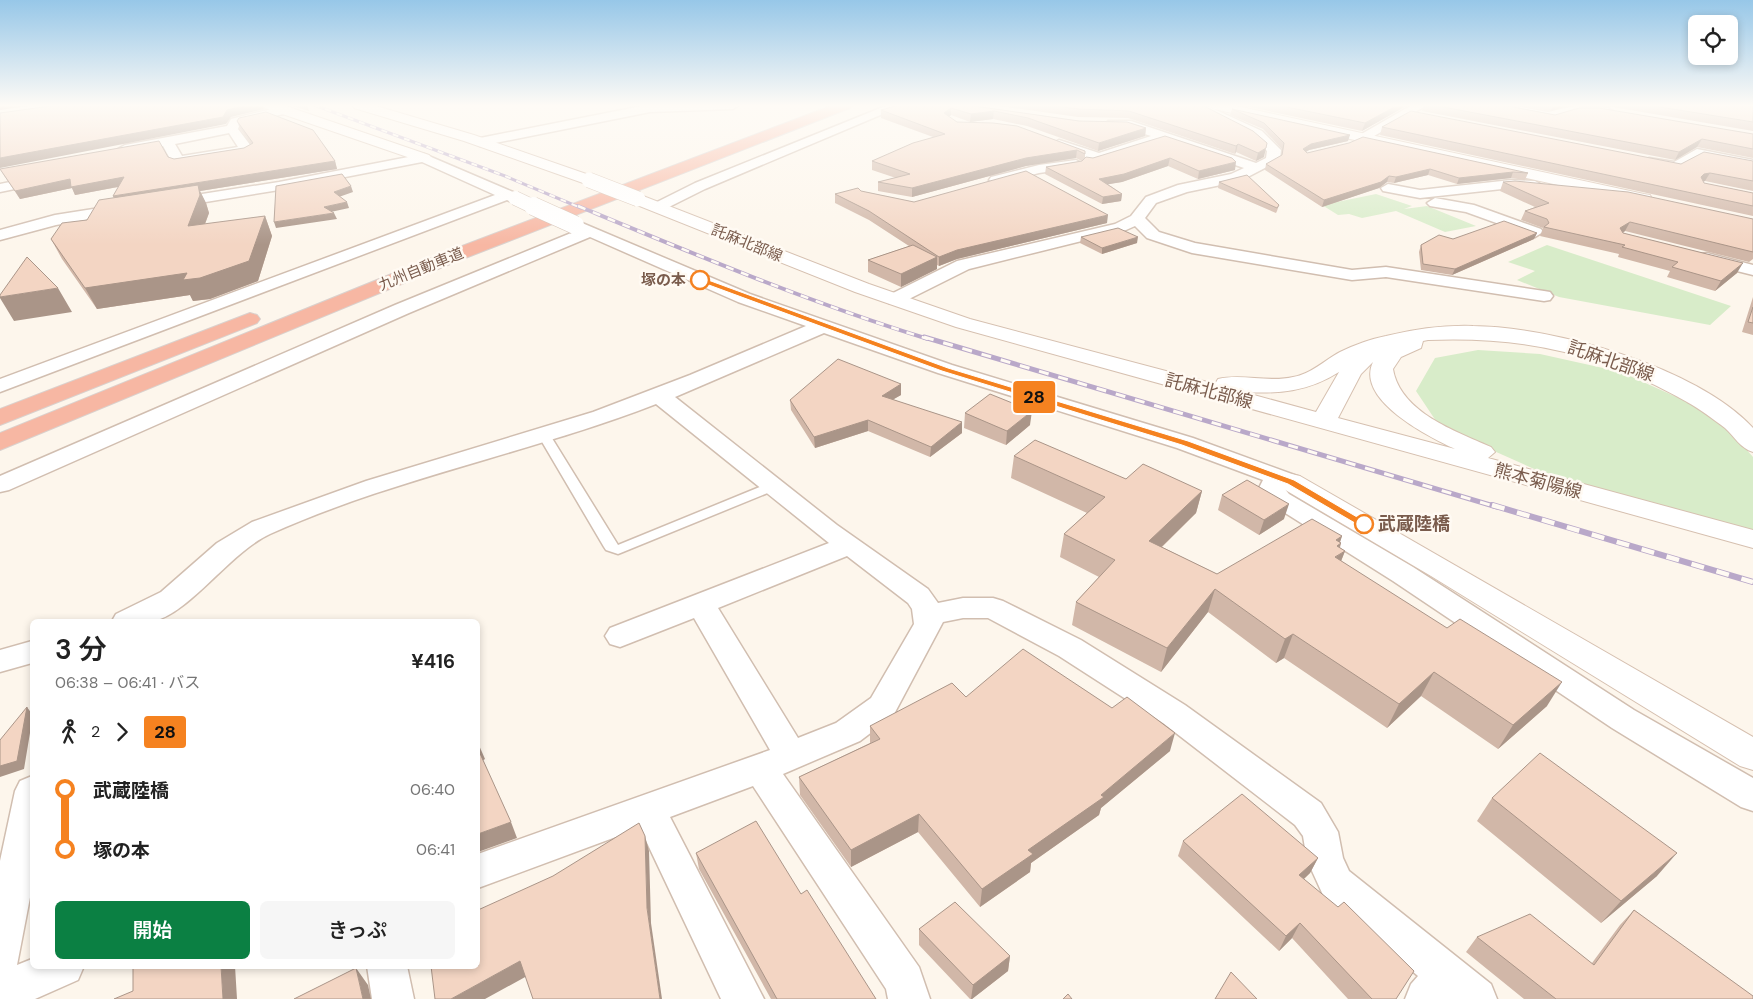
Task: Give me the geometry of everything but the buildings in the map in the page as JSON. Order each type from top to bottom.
[{"type":"highway","name":"九州自動車道","points":[[296,301],[687,152]]},
{"type":"highway","name":"九州自動車道","points":[[0,442],[443,260],[724,152]]},
{"type":"highway","points":[[0,418],[268,312]]},
{"type":"main road","points":[[405,152],[424,158]]},
{"type":"main road","name":"託麻北部線","points":[[507,152],[588,180],[895,299],[963,323],[1323,422],[1351,371],[1366,356],[1387,342]]},
{"type":"main road","points":[[1415,152],[1658,202]]},
{"type":"main road","name":"託麻北部線","points":[[1448,333],[1422,339],[1393,352],[1383,365],[1381,378],[1386,390],[1416,418],[1442,433],[1560,487]]},
{"type":"main road","name":"託麻北部線","points":[[1138,372],[1224,384],[1272,387],[1304,382],[1324,373],[1349,356],[1387,342],[1413,336],[1472,333],[1532,338],[1598,354],[1672,382],[1733,422],[1753,444]]},
{"type":"main road","name":"熊本菊陽線","points":[[1323,422],[1753,539]]},
{"type":"main road","points":[[1284,479],[1442,569],[1752,752]]},
{"type":"street","points":[[173,152],[178,161],[237,152]]},
{"type":"street","points":[[658,207],[700,186],[784,152]]},
{"type":"street","points":[[1070,152],[1089,161]]},
{"type":"street","points":[[979,185],[1026,172],[1089,161],[1118,152]]},
{"type":"street","points":[[1210,152],[1257,168]]},
{"type":"street","points":[[895,299],[964,265],[1131,222],[1152,200],[1183,188],[1235,178],[1273,160],[1274,152]]},
{"type":"street","points":[[1638,160],[1677,167],[1697,153],[1753,164]]},
{"type":"street","points":[[156,205],[279,186],[424,158],[582,229],[744,298],[945,369],[1185,443],[1284,479]]},
{"type":"street","points":[[1026,172],[1051,185]]},
{"type":"street","points":[[0,188],[57,176]]},
{"type":"street","points":[[1388,188],[1420,194],[1511,184],[1639,198]]},
{"type":"street","points":[[1420,194],[1424,202],[1469,208],[1535,232]]},
{"type":"street","points":[[1,385],[511,196]]},
{"type":"street","points":[[0,235],[55,220],[138,207]]},
{"type":"street","points":[[1109,216],[1131,222],[1153,235],[1192,248],[1352,275],[1386,272],[1544,296]]},
{"type":"street","points":[[0,485],[582,229]]},
{"type":"street","points":[[1687,253],[1753,270]]},
{"type":"street","points":[[131,619],[159,607],[176,595],[223,552],[259,528],[340,498],[544,435],[660,396],[825,326]]},
{"type":"street","points":[[480,870],[776,762],[848,732],[882,707],[929,624],[926,607],[918,596],[771,487],[660,396]]},
{"type":"street","points":[[1284,479],[1271,488],[1280,499],[1403,574],[1623,719],[1753,796]]},
{"type":"street","points":[[620,636],[850,545]]},
{"type":"street","points":[[701,605],[776,762],[905,981],[909,999]]},
{"type":"street","points":[[928,615],[978,606],[993,608],[1070,648],[1174,714],[1308,814],[1320,832],[1325,860],[1336,882],[1436,987],[1476,999]]},
{"type":"street","points":[[0,661],[30,653]]},
{"type":"street","points":[[0,958],[30,801]]},
{"type":"street","points":[[648,809],[743,999]]},
{"type":"street","points":[[0,993],[57,969]]},
{"type":"street","points":[[388,969],[393,999]]},
{"type":"lane","points":[[544,435],[612,547],[618,550],[771,487]]},
{"type":"green space","points":[[1376,194],[1412,206],[1404,209],[1427,206],[1476,226],[1445,232],[1396,211],[1362,218],[1349,214],[1338,215],[1322,205]]},
{"type":"green space","points":[[1547,245],[1731,306],[1710,325],[1559,297],[1517,280],[1535,271],[1508,262]]},
{"type":"green space","points":[[1478,350],[1540,354],[1621,372],[1703,409],[1722,422],[1753,457],[1753,534],[1559,480],[1440,427],[1416,391],[1435,358]]},
{"type":"railway","points":[[439,152],[505,176],[581,208]]},
{"type":"railway","points":[[578,206],[795,293],[928,339]]},
{"type":"railway","points":[[924,337],[1497,507]]},
{"type":"railway","points":[[1492,505],[1753,582]]},
{"type":"bus line","name":"28","points":[[700,280],[744,298],[945,369],[1222,456],[1291,482],[1364,524]]},
{"type":"place","name":"塚の本","points":[[700,280]]},
{"type":"place","name":"武蔵陸橋","points":[[1364,524]]}]
